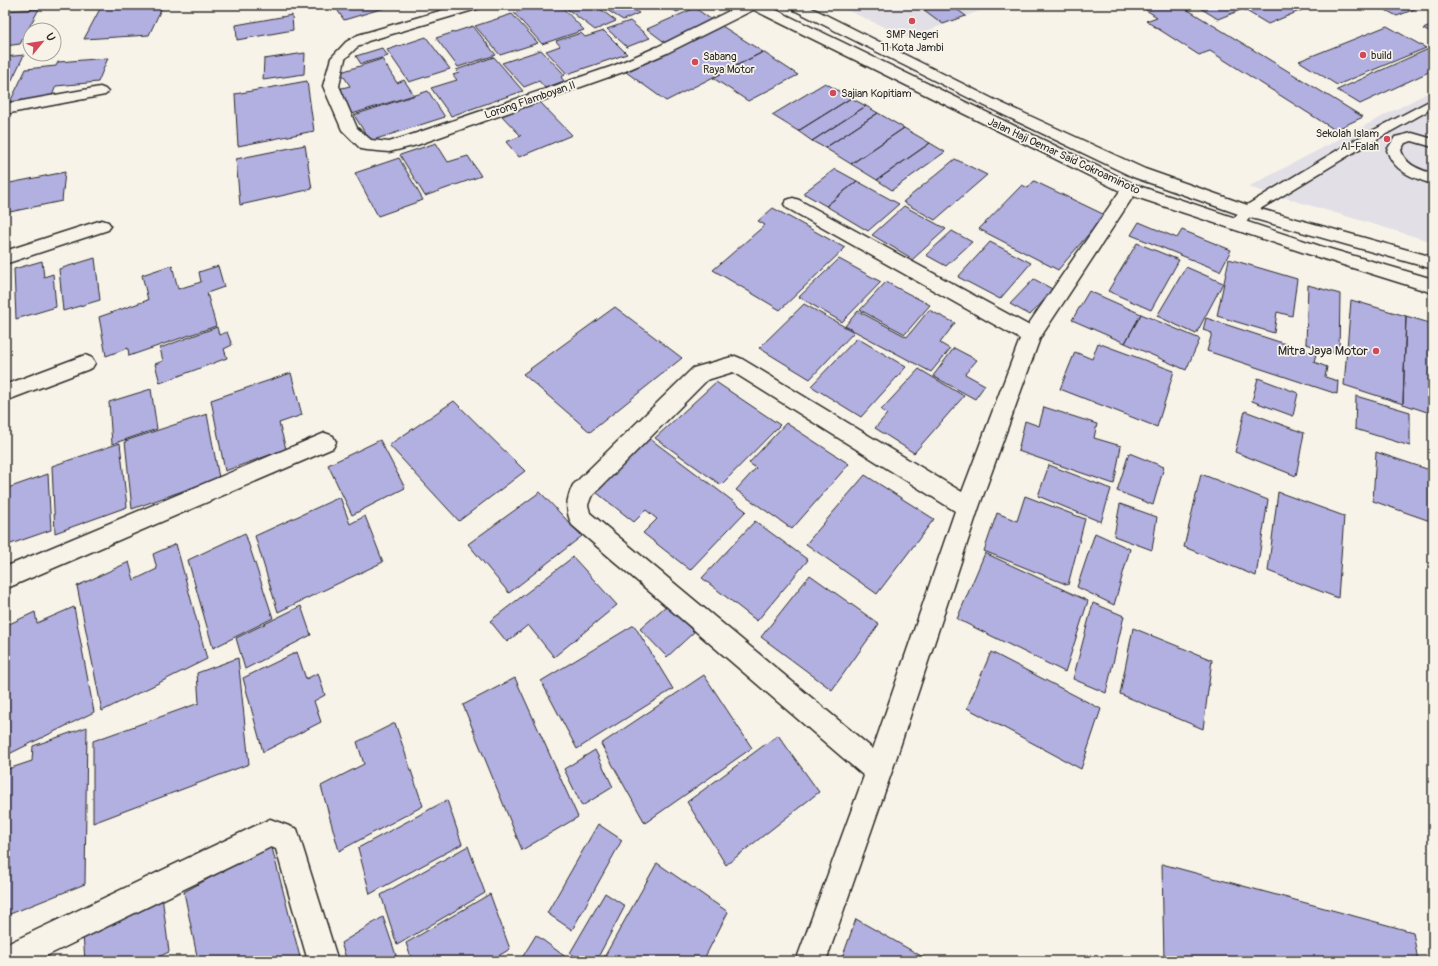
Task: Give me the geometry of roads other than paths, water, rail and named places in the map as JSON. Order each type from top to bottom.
[{"type":"street","name":"Lorong Flamboyan II","points":[[475,5],[363,38],[351,45],[338,58],[331,86],[350,130],[367,145],[389,147],[411,141],[618,69],[662,50],[754,5]]},
{"type":"street","name":"Jalan Haji Oemar Said Cokroaminoto","points":[[754,5],[1130,189],[1236,225],[1433,286]]},
{"type":"street","name":"Jalan Haji Oemar Said Cokroaminoto","points":[[796,5],[990,103],[1139,173],[1247,211],[1433,263]]},
{"type":"street","points":[[5,109],[100,92]]},
{"type":"street","points":[[978,115],[990,103]]},
{"type":"street","points":[[811,961],[879,771],[968,507],[1031,336],[1130,189]]},
{"type":"street","points":[[792,204],[1031,336]]},
{"type":"street","points":[[5,258],[102,226]]},
{"type":"street","points":[[5,393],[85,363]]},
{"type":"street","points":[[879,771],[580,518],[577,505],[580,492],[700,374],[735,364],[968,507]]},
{"type":"street","points":[[5,578],[324,442]]},
{"type":"street","points":[[6,961],[32,947],[270,834],[286,839],[323,961]]},
{"type":"lane","points":[[1236,225],[1247,211],[1433,103]]},
{"type":"lane","points":[[1433,143],[1412,137],[1400,140],[1394,150],[1394,156],[1407,170],[1433,179]]},
{"type":"lane","points":[[1364,142],[1380,145],[1394,150]]},
{"type":"place","name":"SMP Negeri 11 Kota Jambi","points":[[912,21]]},
{"type":"place","name":"build","points":[[1363,55]]},
{"type":"place","name":"Sabang Raya Motor","points":[[695,62]]},
{"type":"place","name":"Sajian Kopitiam","points":[[833,93]]},
{"type":"place","name":"Sekolah Islam Al-Falah","points":[[1387,139]]},
{"type":"place","name":"Mitra Jaya Motor","points":[[1376,351]]}]
